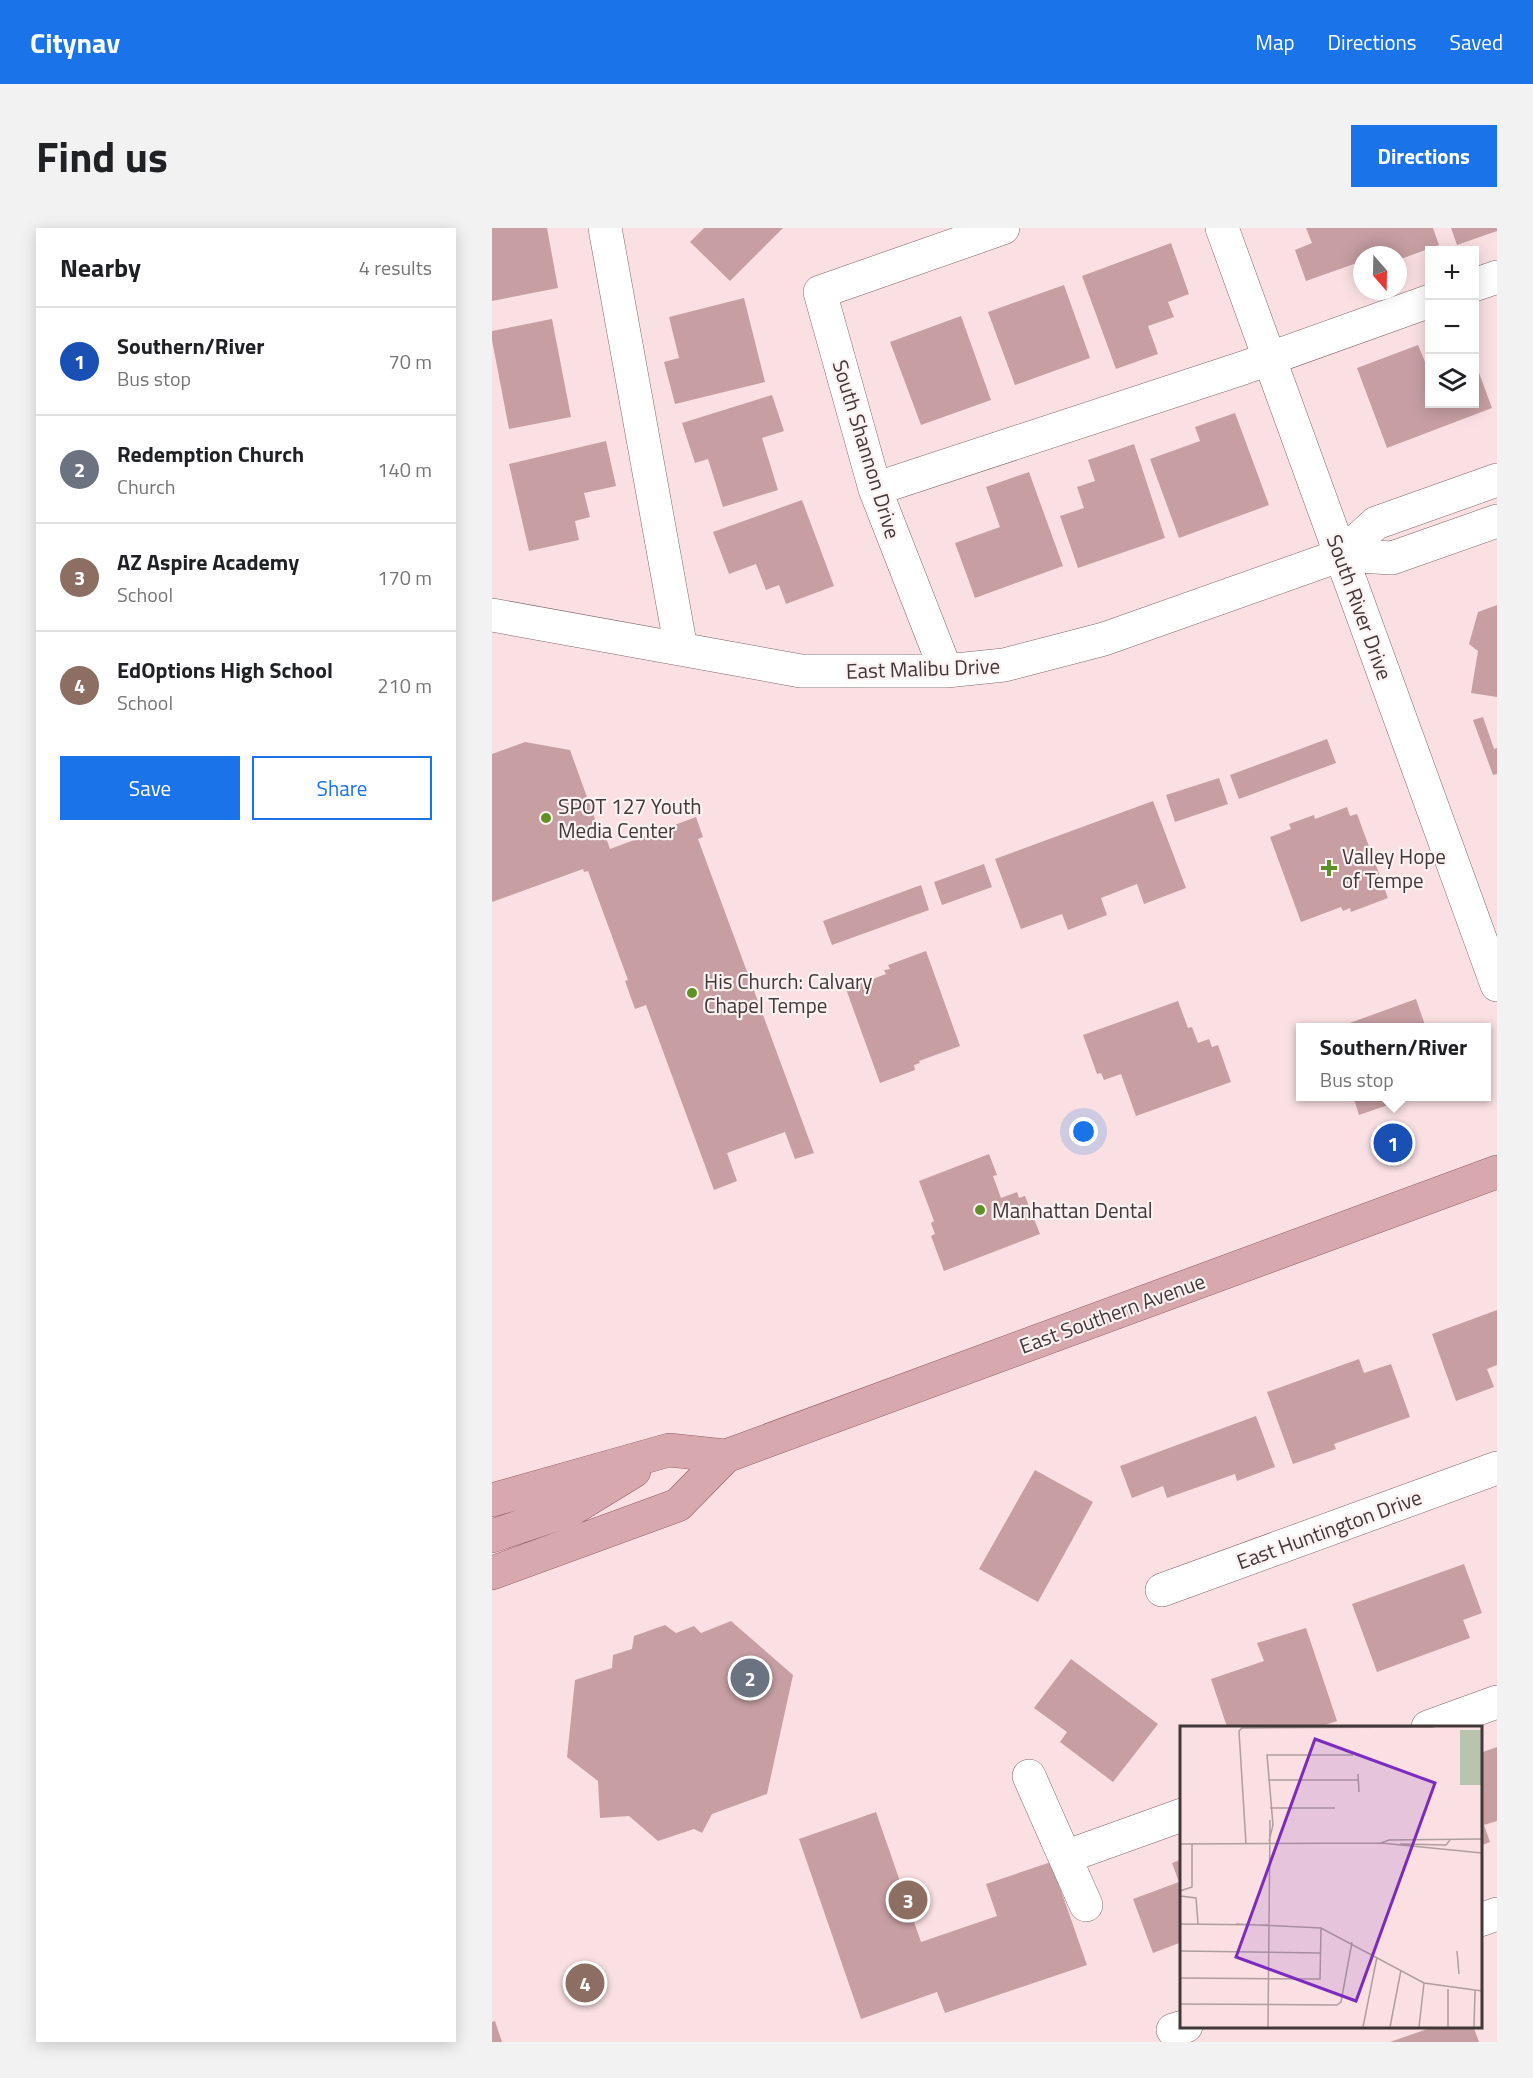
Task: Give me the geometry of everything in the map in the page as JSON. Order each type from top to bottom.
[{"type":"main road","name":"East Southern Avenue","points":[[492,1572],[678,1504],[726,1456],[1497,1172]]},
{"type":"main road","name":"East Southern Avenue","points":[[492,1500],[669,1450],[726,1456]]},
{"type":"main road","points":[[492,1536],[572,1509],[669,1450]]},
{"type":"street","points":[[605,228],[681,649]]},
{"type":"street","name":"South Shannon Drive","points":[[946,671],[875,489],[820,292],[1003,228]]},
{"type":"street","name":"South River Drive","points":[[1222,228],[1497,986]]},
{"type":"street","points":[[1479,283],[1497,276]]},
{"type":"street","points":[[875,489],[1270,359],[1425,303]]},
{"type":"street","name":"East Malibu Drive","points":[[1341,555],[1376,523],[1497,480]]},
{"type":"street","name":"East Malibu Drive","points":[[492,615],[801,671],[946,671],[1004,665],[1104,639],[1341,555],[1392,558],[1497,521]]},
{"type":"street","name":"East Huntington Drive","points":[[1162,1590],[1497,1468]]},
{"type":"street","points":[[1431,1726],[1497,1702]]},
{"type":"street","points":[[1029,1776],[1086,1905]]},
{"type":"street","points":[[1065,1857],[1180,1816]]},
{"type":"street","points":[[1482,1919],[1497,1914]]},
{"type":"building","points":[[492,228],[547,228],[558,288],[492,301]]},
{"type":"building","points":[[704,228],[783,228],[730,281],[690,242]]},
{"type":"building","points":[[1306,228],[1433,228],[1439,245],[1425,246],[1425,250],[1407,257],[1407,246],[1353,246],[1353,264],[1306,281],[1295,250],[1312,243]]},
{"type":"building","points":[[1451,228],[1497,228],[1497,231],[1457,245]]},
{"type":"building","points":[[1171,243],[1189,294],[1168,302],[1174,317],[1148,326],[1158,354],[1116,369],[1082,276]]},
{"type":"building","points":[[1064,285],[1090,358],[1015,385],[988,312]]},
{"type":"building","points":[[744,298],[765,382],[675,404],[664,362],[679,358],[669,317]]},
{"type":"building","points":[[961,316],[991,400],[921,425],[890,342]]},
{"type":"building","points":[[552,319],[571,417],[509,429],[492,331]]},
{"type":"building","points":[[1418,345],[1425,362],[1425,408],[1479,408],[1479,373],[1492,408],[1387,448],[1357,368]]},
{"type":"building","points":[[772,395],[784,431],[762,438],[778,490],[723,507],[708,459],[695,463],[682,423]]},
{"type":"building","points":[[1235,413],[1269,505],[1179,538],[1150,459],[1200,441],[1195,427]]},
{"type":"building","points":[[606,441],[616,486],[584,493],[590,517],[575,521],[579,540],[529,551],[509,464]]},
{"type":"building","points":[[1134,444],[1165,538],[1078,568],[1060,516],[1084,508],[1077,487],[1095,481],[1088,460]]},
{"type":"building","points":[[1029,472],[1063,566],[975,598],[955,543],[1000,527],[986,487]]},
{"type":"building","points":[[802,500],[834,586],[786,604],[779,585],[766,590],[756,564],[729,574],[713,532]]},
{"type":"building","points":[[1497,605],[1497,697],[1471,693],[1478,651],[1469,644],[1478,612]]},
{"type":"building","points":[[1483,717],[1494,749],[1497,748],[1497,774],[1493,775],[1473,720]]},
{"type":"building","points":[[1327,739],[1336,763],[1239,799],[1230,775]]},
{"type":"building","name":"His Church: Calvary Chapel Tempe","points":[[525,742],[570,750],[600,833],[604,832],[610,849],[696,817],[703,837],[698,839],[814,1153],[795,1159],[785,1132],[727,1153],[737,1181],[714,1190],[646,1005],[635,1009],[625,981],[628,980],[588,871],[584,872],[583,869],[492,902],[492,754]]},
{"type":"building","points":[[1219,778],[1228,804],[1175,822],[1166,795]]},
{"type":"building","points":[[1153,801],[1186,888],[1144,904],[1137,884],[1101,898],[1107,915],[1068,930],[1062,914],[1021,929],[995,859]]},
{"type":"building","name":"Valley Hope of Tempe","points":[[1347,807],[1350,816],[1357,814],[1388,898],[1351,912],[1350,908],[1343,911],[1341,907],[1301,922],[1270,837],[1291,829],[1289,824],[1314,815],[1315,819]]},
{"type":"building","points":[[984,864],[992,887],[942,905],[934,882]]},
{"type":"building","points":[[921,885],[929,910],[832,945],[823,921]]},
{"type":"building","points":[[926,951],[960,1046],[919,1061],[920,1063],[914,1065],[915,1070],[880,1083],[846,989],[886,974],[884,970],[890,969],[888,965]]},
{"type":"building","points":[[1416,999],[1424,1023],[1350,1023]]},
{"type":"building","points":[[1178,1001],[1188,1028],[1192,1027],[1198,1043],[1209,1039],[1212,1047],[1218,1045],[1231,1082],[1136,1116],[1121,1074],[1104,1080],[1101,1073],[1097,1074],[1083,1035]]},
{"type":"building","points":[[1355,1101],[1399,1101],[1359,1115]]},
{"type":"building","points":[[1403,1132],[1408,1144],[1384,1154],[1379,1142]]},
{"type":"building","name":"Manhattan Dental","points":[[989,1154],[997,1175],[993,1176],[1001,1198],[1017,1192],[1019,1198],[1025,1196],[1040,1234],[944,1271],[931,1236],[935,1234],[931,1223],[934,1221],[919,1181]]},
{"type":"building","points":[[1497,1310],[1497,1365],[1487,1369],[1494,1387],[1456,1401],[1432,1334]]},
{"type":"building","points":[[1359,1359],[1364,1373],[1391,1364],[1410,1417],[1334,1444],[1336,1449],[1293,1464],[1267,1392]]},
{"type":"building","points":[[1256,1416],[1275,1467],[1237,1481],[1235,1474],[1167,1498],[1163,1486],[1132,1498],[1120,1466]]},
{"type":"building","points":[[1035,1470],[1093,1502],[1038,1602],[979,1569]]},
{"type":"building","points":[[1464,1564],[1482,1613],[1463,1620],[1470,1638],[1377,1672],[1352,1604]]},
{"type":"building","points":[[731,1621],[793,1675],[767,1794],[712,1814],[702,1833],[694,1829],[658,1841],[629,1816],[600,1818],[598,1781],[567,1757],[575,1680],[612,1668],[613,1655],[632,1649],[634,1636],[665,1625],[676,1633],[694,1626],[701,1633]]},
{"type":"building","points":[[1306,1628],[1337,1721],[1322,1726],[1227,1726],[1211,1679],[1264,1661],[1257,1643]]},
{"type":"building","points":[[1071,1659],[1158,1724],[1113,1782],[1060,1742],[1067,1732],[1034,1708]]},
{"type":"building","points":[[1497,1747],[1497,1821],[1484,1825],[1490,1842],[1482,1845],[1482,1752]]},
{"type":"building","points":[[876,1812],[921,1942],[997,1916],[986,1884],[1051,1862],[1087,1965],[945,2013],[937,1992],[861,2019],[799,1839]]},
{"type":"building","points":[[1180,1860],[1180,1943],[1153,1953],[1133,1899],[1179,1882],[1172,1863]]},
{"type":"building","points":[[495,2021],[502,2042],[492,2042],[492,2022]]},
{"type":"building","points":[[1433,2027],[1473,2027],[1479,2042],[1390,2042]]},
{"type":"place","name":"SPOT 127 Youth Media Center","points":[[546,818]]},
{"type":"place","name":"Valley Hope of Tempe","points":[[1329,868]]},
{"type":"place","name":"His Church: Calvary Chapel Tempe","points":[[692,993]]},
{"type":"place","name":"Southern/River","points":[[1393,1143]]},
{"type":"place","name":"Manhattan Dental","points":[[980,1210]]},
{"type":"place","name":"Redemption Church","points":[[750,1678]]},
{"type":"place","name":"AZ Aspire Academy","points":[[908,1900]]},
{"type":"place","name":"EdOptions High School","points":[[585,1983]]}]
